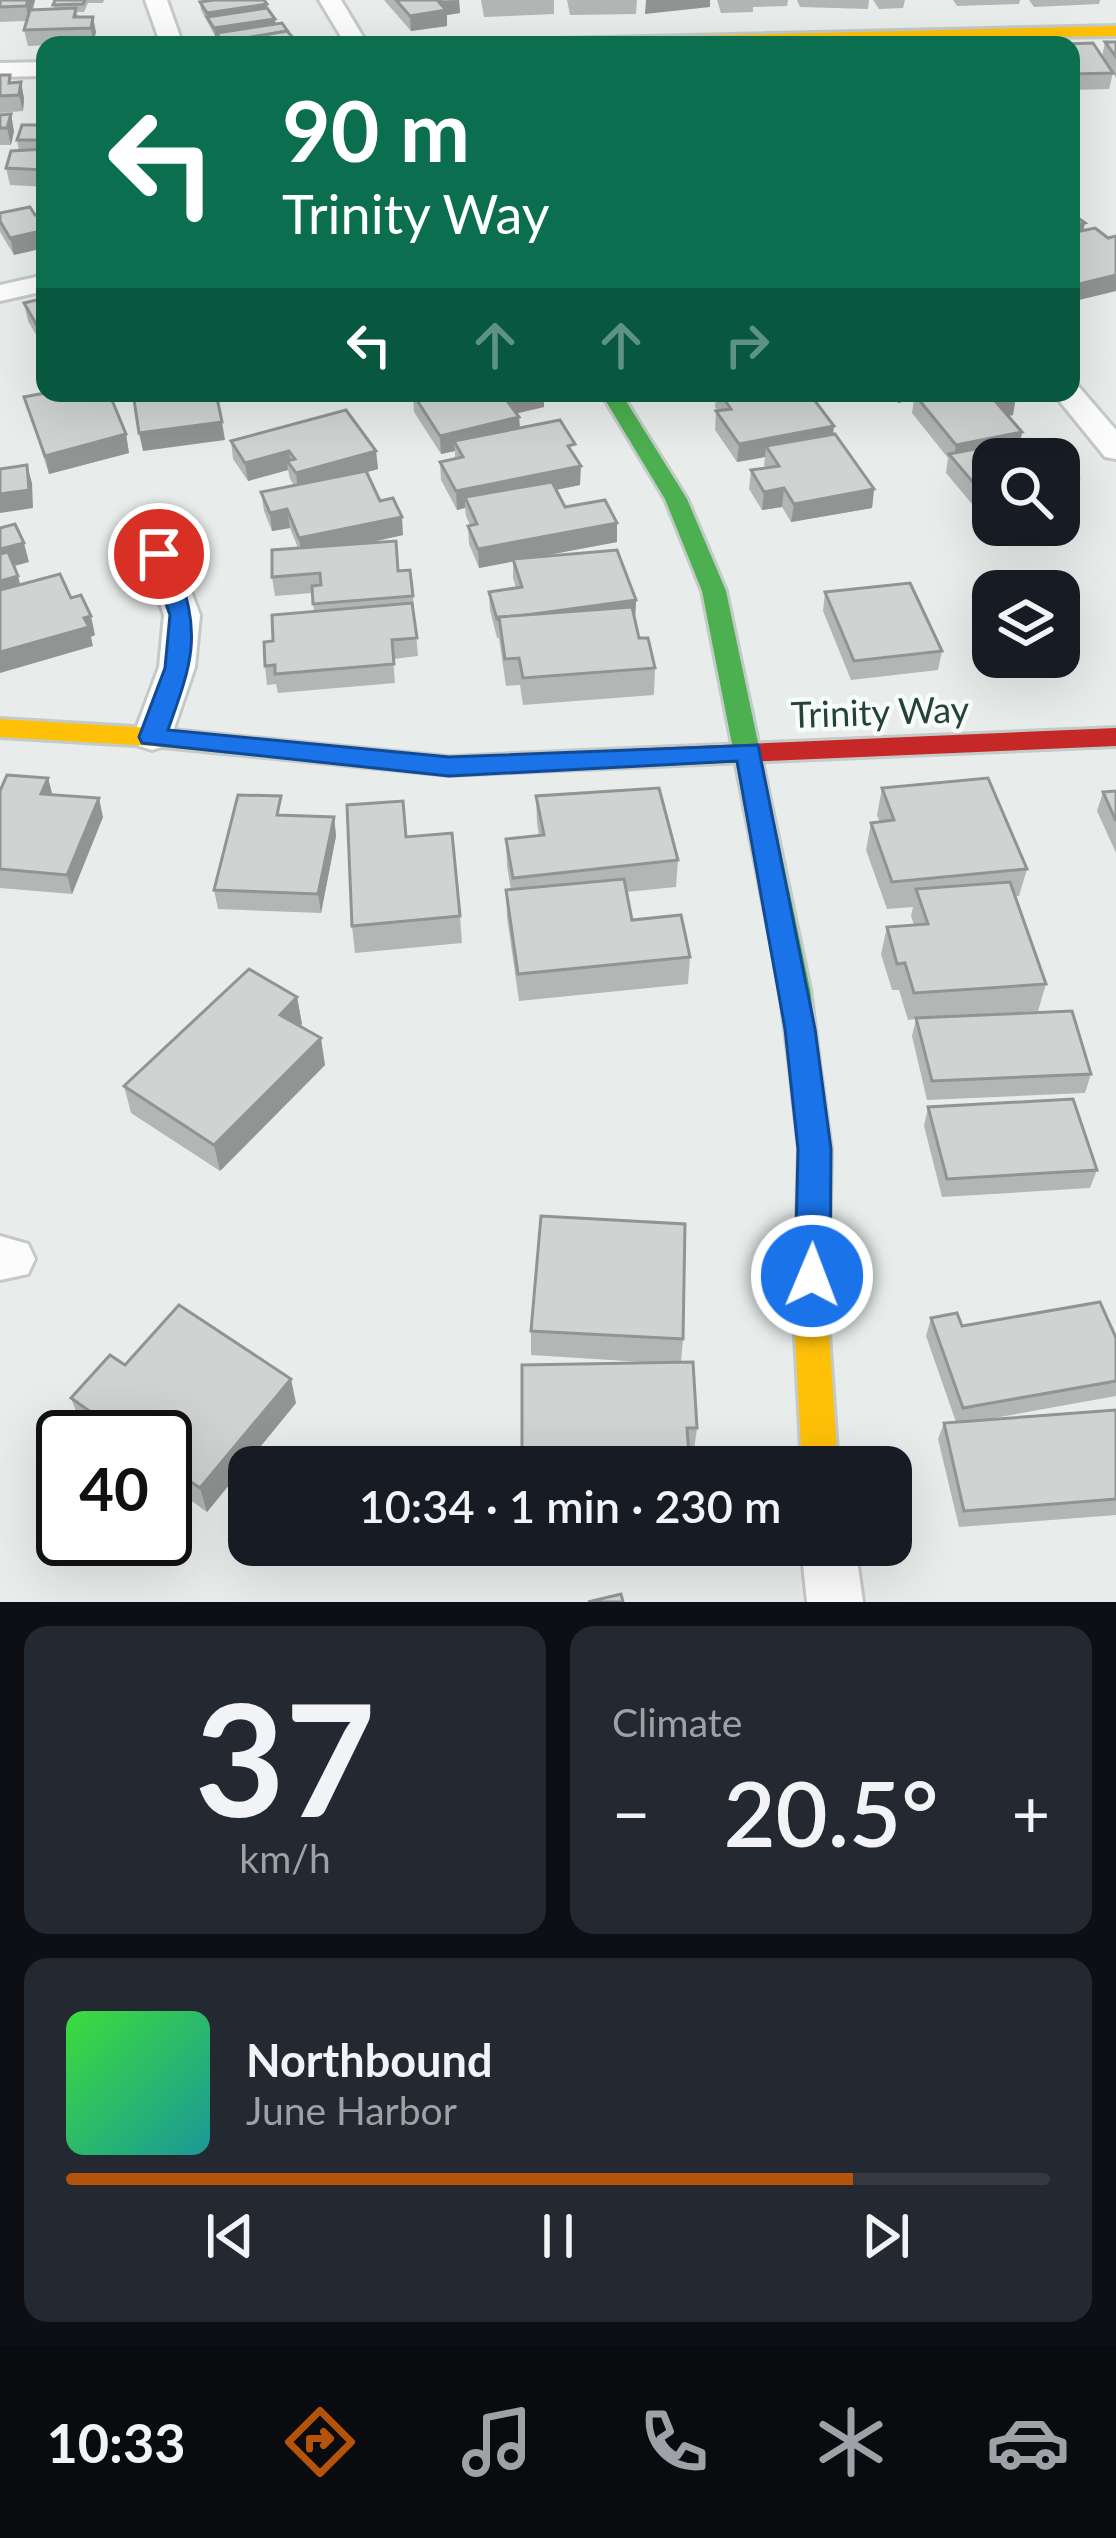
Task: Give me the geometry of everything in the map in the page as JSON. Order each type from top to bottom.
[{"type":"street","points":[[156,0],[169,36]]},
{"type":"street","points":[[330,0],[352,36]]},
{"type":"street","points":[[946,36],[1116,31]]},
{"type":"street","points":[[0,70],[36,69]]},
{"type":"street","points":[[0,292],[36,285]]},
{"type":"street","points":[[617,402],[676,499],[714,591],[795,988],[814,1149],[812,1318],[819,1446]]},
{"type":"street","points":[[1079,402],[1105,422],[1116,450]]},
{"type":"street","points":[[148,524],[182,615],[178,668],[152,737]]},
{"type":"street","name":"Trinity Way","points":[[0,728],[152,737],[449,766],[1116,737]]},
{"type":"street","points":[[831,1566],[835,1602]]},
{"type":"building","points":[[0,0],[28,0],[26,6],[0,7]]},
{"type":"building","points":[[55,0],[85,0],[83,4],[53,5]]},
{"type":"building","points":[[264,0],[267,4],[207,13],[200,2]]},
{"type":"building","points":[[396,0],[442,0],[438,1],[446,10],[410,16]]},
{"type":"building","points":[[76,8],[74,17],[93,17],[91,28],[24,30],[30,10]]},
{"type":"building","points":[[267,8],[275,19],[214,28],[207,17]]},
{"type":"building","points":[[282,23],[289,33],[219,36]]},
{"type":"building","points":[[1080,43],[1093,43],[1113,73],[1080,74]]},
{"type":"building","points":[[0,75],[10,75],[9,83],[21,82],[19,95],[0,96]]},
{"type":"building","points":[[11,114],[7,128],[0,128],[0,115]]},
{"type":"building","points":[[22,125],[36,125],[36,140],[17,140]]},
{"type":"building","points":[[36,150],[36,170],[6,168],[11,151]]},
{"type":"building","points":[[30,207],[36,215],[36,232],[10,238],[0,213]]},
{"type":"building","points":[[1095,228],[1108,238],[1116,236],[1116,275],[1080,284],[1080,231]]},
{"type":"building","points":[[36,300],[36,324],[24,303]]},
{"type":"building","points":[[36,395],[36,402],[113,402],[126,434],[45,456],[24,397]]},
{"type":"building","points":[[134,402],[218,402],[222,422],[139,433]]},
{"type":"building","points":[[418,402],[508,402],[519,417],[440,436]]},
{"type":"building","points":[[726,402],[816,402],[834,426],[739,444],[716,411],[731,409]]},
{"type":"building","points":[[921,402],[996,402],[1022,432],[972,438],[956,445]]},
{"type":"building","points":[[346,410],[376,451],[296,473],[287,461],[295,459],[289,451],[245,463],[231,441]]},
{"type":"building","points":[[560,420],[575,444],[568,446],[581,466],[456,491],[440,462],[463,457],[454,441]]},
{"type":"building","points":[[835,434],[874,489],[794,504],[784,488],[764,492],[751,470],[779,466],[766,446]]},
{"type":"building","points":[[972,450],[972,481],[949,454]]},
{"type":"building","points":[[27,465],[29,490],[0,494],[0,469]]},
{"type":"building","points":[[366,471],[380,501],[393,498],[402,517],[299,538],[287,509],[270,513],[261,492]]},
{"type":"building","points":[[552,482],[565,507],[605,500],[617,523],[478,549],[468,526],[477,524],[465,497]]},
{"type":"building","points":[[15,524],[24,543],[0,549],[0,528]]},
{"type":"building","points":[[396,541],[398,571],[410,570],[413,596],[313,604],[312,586],[321,585],[320,573],[272,577],[272,550]]},
{"type":"building","points":[[617,550],[636,600],[497,619],[489,592],[522,587],[513,559]]},
{"type":"building","points":[[8,552],[18,576],[0,581],[0,554]]},
{"type":"building","points":[[60,574],[71,598],[81,595],[91,616],[84,618],[89,627],[0,652],[0,590]]},
{"type":"building","points":[[910,583],[942,651],[854,661],[825,592]]},
{"type":"building","points":[[412,603],[417,638],[392,640],[394,664],[275,674],[275,665],[265,666],[264,642],[273,641],[272,615]]},
{"type":"building","points":[[632,607],[639,638],[648,638],[655,668],[523,678],[519,658],[505,659],[499,617]]},
{"type":"building","points":[[7,775],[48,778],[41,794],[99,798],[67,875],[0,869],[0,791]]},
{"type":"building","points":[[988,778],[1027,869],[892,882],[871,823],[894,820],[882,788]]},
{"type":"building","points":[[659,788],[678,860],[513,878],[506,839],[544,835],[536,796]]},
{"type":"building","points":[[1116,791],[1116,821],[1103,792]]},
{"type":"building","points":[[238,795],[281,796],[277,815],[334,817],[318,894],[214,890]]},
{"type":"building","points":[[403,801],[406,837],[452,833],[460,916],[352,926],[347,805]]},
{"type":"building","points":[[624,879],[632,920],[681,915],[690,957],[518,974],[506,890]]},
{"type":"building","points":[[1010,882],[1046,984],[914,993],[905,963],[897,964],[887,927],[928,924],[916,889]]},
{"type":"building","points":[[249,969],[297,997],[280,1015],[321,1038],[214,1145],[124,1086]]},
{"type":"building","points":[[1072,1011],[1091,1074],[932,1081],[916,1018]]},
{"type":"building","points":[[1073,1099],[1097,1170],[947,1179],[928,1107]]},
{"type":"building","points":[[541,1216],[685,1224],[683,1339],[531,1331]]},
{"type":"building","points":[[1100,1302],[1116,1338],[1116,1381],[963,1408],[931,1318],[957,1313],[962,1326]]},
{"type":"building","points":[[179,1305],[291,1379],[235,1446],[228,1446],[228,1454],[200,1488],[192,1483],[192,1410],[88,1410],[71,1398],[110,1355],[125,1365]]},
{"type":"building","points":[[693,1362],[697,1428],[687,1428],[688,1446],[522,1446],[522,1365]]},
{"type":"building","points":[[1116,1410],[1116,1499],[964,1511],[944,1423]]},
{"type":"building","points":[[621,1594],[623,1602],[588,1602]]},
{"type":"traffic: fast","points":[[617,402],[676,499],[714,591],[795,989],[805,1069]]},
{"type":"traffic: slow","points":[[902,36],[1116,31]]},
{"type":"traffic: slow","points":[[0,728],[152,737],[449,766],[583,760]]},
{"type":"traffic: slow","points":[[805,1069],[815,1149],[811,1318],[819,1446]]},
{"type":"traffic: jam","points":[[583,760],[1116,737]]},
{"type":"route","points":[[159,554],[182,615],[178,668],[152,737],[449,766],[748,751],[800,1029],[814,1149],[812,1276]]}]
